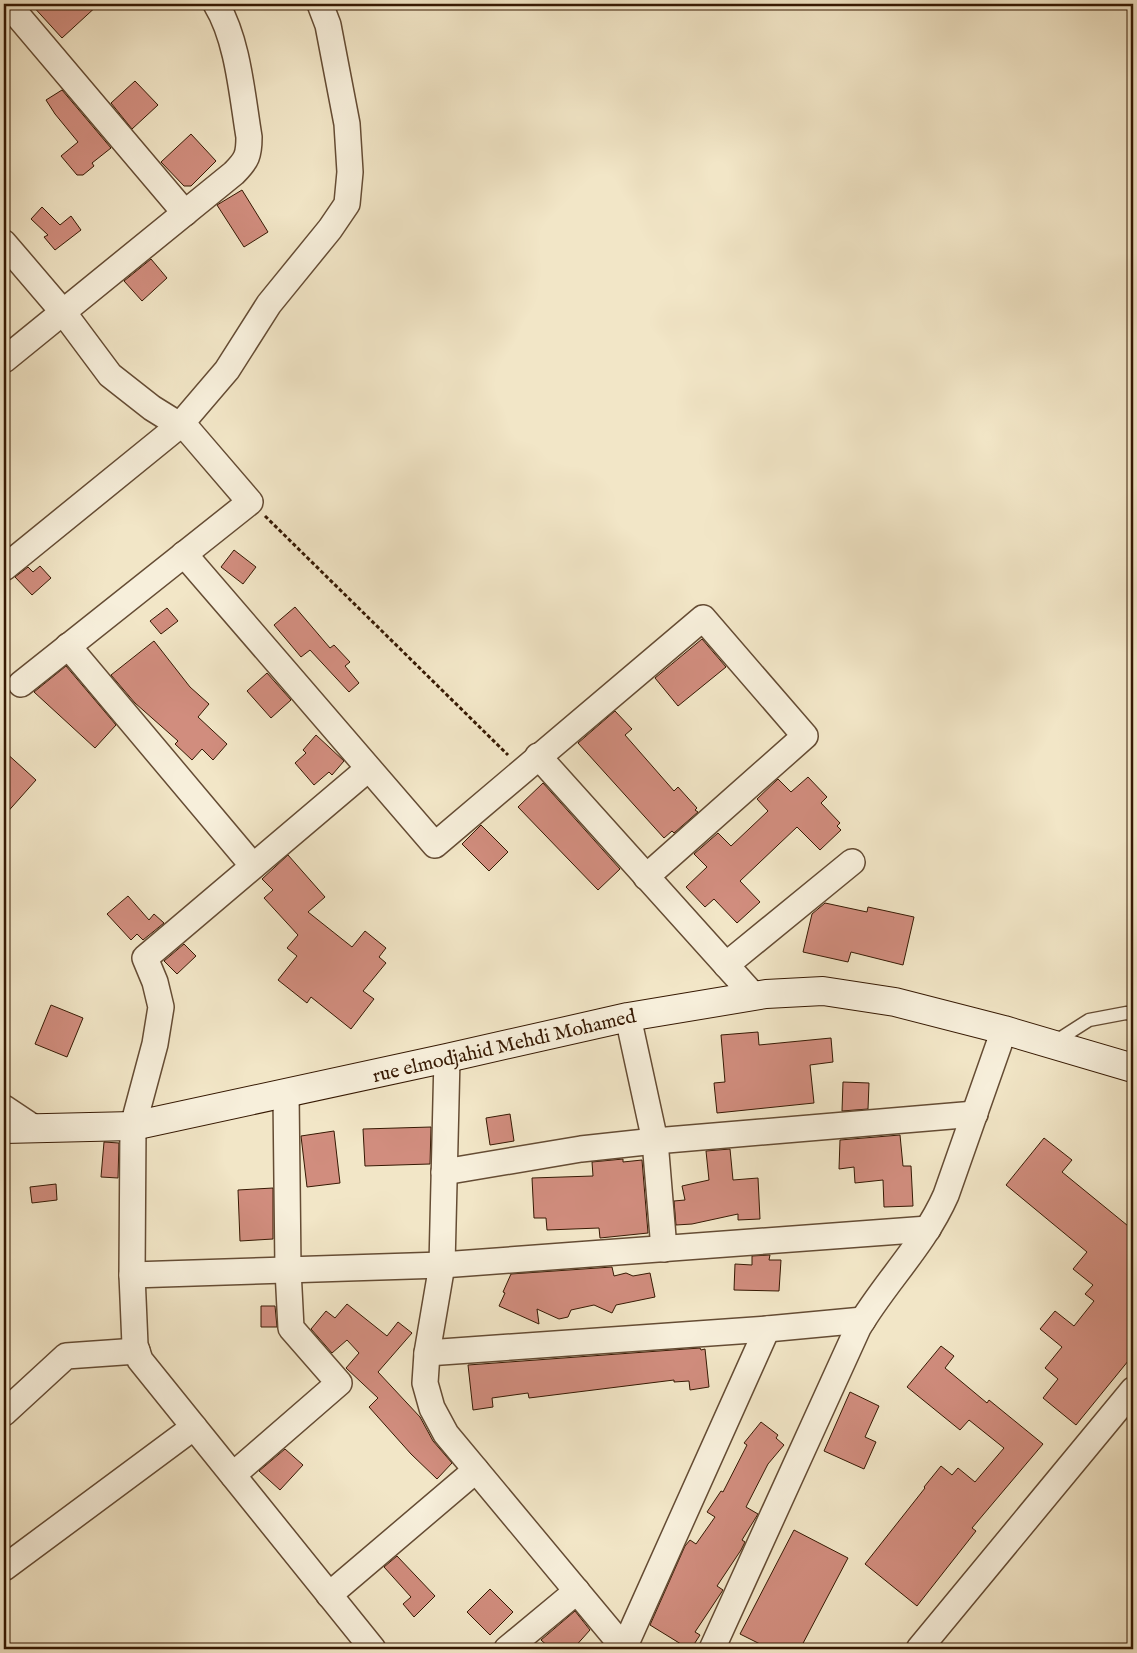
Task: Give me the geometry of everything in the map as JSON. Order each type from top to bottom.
[{"type":"main road","name":"rue elmodjahid Mehdi Mohamed","points":[[4,1129],[133,1126],[286,1094],[628,1016],[754,996],[823,991],[895,1002],[1004,1030],[1133,1068]]},
{"type":"street","points":[[8,4],[186,213]]},
{"type":"street","points":[[4,360],[234,174],[243,164],[249,152],[249,137],[232,44],[222,14],[216,4]]},
{"type":"street","points":[[4,568],[180,425],[227,370],[269,304],[330,229],[347,204],[350,172],[347,124],[328,25],[320,4]]},
{"type":"street","points":[[4,243],[64,312],[110,375],[152,408],[189,431],[250,502],[21,684]]},
{"type":"street","points":[[184,554],[435,845],[702,618],[805,736],[646,877]]},
{"type":"street","points":[[68,646],[253,866]]},
{"type":"street","points":[[530,763],[646,877],[754,996]]},
{"type":"street","points":[[368,768],[145,958],[155,982],[161,1008],[155,1044],[133,1126],[132,1275],[135,1345],[140,1360],[373,1649]]},
{"type":"street","points":[[726,965],[852,862]]},
{"type":"street","points":[[628,1016],[655,1141],[664,1249]]},
{"type":"street","points":[[712,1649],[862,1320],[936,1218],[946,1195],[1004,1030]]},
{"type":"street","points":[[447,1058],[442,1265],[427,1353],[425,1383],[432,1408],[446,1434],[624,1648],[767,1329]]},
{"type":"street","points":[[232,1475],[339,1383],[291,1328],[288,1270],[286,1094]]},
{"type":"street","points":[[4,1108],[34,1128]]},
{"type":"street","points":[[444,1172],[581,1149],[974,1114]]},
{"type":"street","points":[[132,1275],[442,1265],[928,1229]]},
{"type":"street","points":[[427,1353],[767,1329],[862,1320]]},
{"type":"street","points":[[4,1413],[66,1356],[137,1351]]},
{"type":"street","points":[[919,1649],[1133,1390]]},
{"type":"street","points":[[4,1568],[194,1427]]},
{"type":"street","points":[[329,1595],[476,1470]]},
{"type":"street","points":[[507,1649],[577,1591]]},
{"type":"lane","points":[[1052,1044],[1089,1020],[1126,1013],[1133,1014]]},
{"type":"path","points":[[250,502],[530,763]]},
{"type":"building","points":[[31,4],[99,4],[62,38]]},
{"type":"building","points":[[135,81],[158,105],[132,129],[111,103]]},
{"type":"building","points":[[62,90],[111,148],[92,163],[94,166],[83,175],[77,175],[61,156],[78,142],[46,100]]},
{"type":"building","points":[[191,134],[216,161],[191,186],[184,186],[161,162]]},
{"type":"building","points":[[242,190],[268,232],[244,247],[217,205]]},
{"type":"building","points":[[42,207],[60,225],[71,216],[81,230],[55,250],[44,237],[48,235],[31,219]]},
{"type":"building","points":[[151,259],[167,278],[142,301],[124,281]]},
{"type":"building","points":[[234,550],[256,567],[243,584],[221,567]]},
{"type":"building","points":[[40,566],[51,578],[32,595],[15,577],[28,567],[33,572]]},
{"type":"building","points":[[295,607],[330,648],[334,645],[350,662],[345,666],[359,683],[349,692],[310,650],[301,657],[274,625]]},
{"type":"building","points":[[167,608],[178,621],[161,634],[150,621]]},
{"type":"building","points":[[702,639],[726,667],[678,706],[655,678]]},
{"type":"building","points":[[154,641],[190,687],[209,704],[198,717],[227,744],[213,760],[202,749],[192,760],[175,744],[178,741],[135,703],[111,675]]},
{"type":"building","points":[[66,666],[116,725],[95,748],[34,692]]},
{"type":"building","points":[[267,673],[291,700],[271,718],[247,691]]},
{"type":"building","points":[[615,711],[632,729],[625,735],[674,791],[678,787],[697,808],[695,810],[698,812],[674,833],[672,831],[664,838],[578,743]]},
{"type":"building","points":[[316,735],[344,761],[332,775],[329,772],[314,785],[295,763],[306,753],[303,750]]},
{"type":"building","points":[[4,751],[36,780],[4,816]]},
{"type":"building","points":[[808,777],[827,797],[821,803],[840,823],[837,826],[841,830],[820,850],[797,827],[740,881],[760,902],[737,923],[714,899],[705,907],[686,887],[707,867],[694,854],[718,833],[731,846],[768,811],[757,799],[778,779],[791,792]]},
{"type":"building","points":[[543,783],[620,869],[598,890],[518,807]]},
{"type":"building","points":[[481,825],[508,852],[489,871],[462,844]]},
{"type":"building","points":[[288,855],[325,897],[308,912],[352,947],[365,931],[386,948],[379,957],[386,963],[363,991],[374,999],[351,1029],[311,997],[307,1003],[278,980],[297,956],[287,948],[298,935],[264,898],[273,890],[262,879]]},
{"type":"building","points":[[128,896],[149,920],[154,914],[164,923],[143,940],[137,934],[131,940],[107,914]]},
{"type":"building","points":[[825,903],[867,912],[868,907],[914,917],[903,965],[851,952],[848,962],[803,952],[812,914]]},
{"type":"building","points":[[184,944],[196,956],[177,974],[164,961]]},
{"type":"building","points":[[51,1005],[83,1018],[67,1057],[35,1044]]},
{"type":"building","points":[[758,1032],[759,1045],[831,1038],[833,1062],[810,1065],[814,1103],[717,1113],[714,1083],[725,1082],[721,1035]]},
{"type":"building","points":[[843,1082],[869,1083],[868,1109],[842,1111]]},
{"type":"building","points":[[510,1114],[514,1141],[490,1145],[486,1118]]},
{"type":"building","points":[[431,1127],[430,1164],[365,1166],[363,1129]]},
{"type":"building","points":[[334,1131],[340,1183],[307,1187],[301,1136]]},
{"type":"building","points":[[900,1135],[903,1166],[911,1166],[913,1206],[884,1207],[883,1180],[855,1183],[854,1167],[839,1169],[840,1140]]},
{"type":"building","points":[[1044,1138],[1072,1160],[1062,1172],[1133,1230],[1133,1355],[1076,1425],[1043,1398],[1058,1379],[1045,1368],[1062,1347],[1040,1329],[1055,1311],[1074,1326],[1094,1301],[1085,1294],[1093,1285],[1073,1269],[1087,1252],[1006,1185]]},
{"type":"building","points":[[104,1142],[119,1143],[118,1178],[101,1177]]},
{"type":"building","points":[[730,1149],[733,1180],[758,1178],[760,1219],[738,1220],[738,1214],[692,1224],[676,1225],[674,1201],[685,1200],[682,1186],[709,1180],[706,1151]]},
{"type":"building","points":[[623,1159],[623,1162],[642,1160],[648,1233],[600,1238],[599,1228],[547,1230],[546,1218],[534,1218],[532,1178],[593,1176],[592,1162]]},
{"type":"building","points":[[56,1184],[57,1200],[32,1203],[30,1187]]},
{"type":"building","points":[[273,1188],[273,1239],[240,1241],[238,1190]]},
{"type":"building","points":[[770,1255],[769,1260],[781,1260],[779,1291],[734,1290],[735,1264],[752,1265],[752,1256]]},
{"type":"building","points":[[612,1267],[614,1276],[626,1273],[633,1276],[650,1273],[655,1297],[616,1305],[612,1313],[594,1305],[571,1310],[568,1317],[559,1319],[537,1309],[539,1324],[499,1306],[511,1274]]},
{"type":"building","points":[[347,1304],[387,1336],[398,1322],[412,1333],[378,1372],[420,1417],[433,1441],[452,1463],[437,1479],[411,1454],[369,1407],[378,1398],[346,1368],[359,1353],[347,1340],[332,1353],[311,1329],[326,1311],[335,1318]]},
{"type":"building","points":[[261,1306],[275,1306],[277,1327],[261,1327]]},
{"type":"building","points":[[941,1346],[954,1356],[945,1368],[987,1403],[989,1400],[1043,1444],[972,1528],[976,1531],[917,1606],[865,1564],[941,1466],[952,1475],[958,1468],[975,1482],[1004,1448],[969,1420],[960,1430],[907,1387]]},
{"type":"building","points":[[700,1348],[701,1350],[705,1349],[709,1387],[690,1390],[689,1381],[674,1382],[674,1380],[529,1398],[528,1393],[492,1398],[493,1407],[473,1410],[468,1365]]},
{"type":"building","points":[[850,1392],[879,1406],[865,1437],[876,1442],[864,1469],[824,1451]]},
{"type":"building","points":[[761,1422],[778,1435],[776,1438],[784,1445],[768,1464],[746,1507],[758,1514],[742,1540],[745,1542],[741,1550],[717,1586],[723,1590],[695,1632],[700,1635],[691,1649],[689,1649],[650,1625],[685,1546],[690,1540],[696,1544],[715,1517],[707,1512],[721,1491],[723,1492],[747,1445],[744,1443]]},
{"type":"building","points":[[285,1449],[303,1465],[280,1490],[259,1471]]},
{"type":"building","points":[[794,1530],[848,1558],[800,1649],[770,1649],[740,1634]]},
{"type":"building","points":[[397,1556],[435,1596],[414,1617],[403,1604],[411,1597],[384,1567]]},
{"type":"building","points":[[490,1589],[513,1612],[490,1635],[467,1612]]},
{"type":"building","points":[[575,1611],[590,1630],[573,1649],[551,1649],[541,1640]]}]
